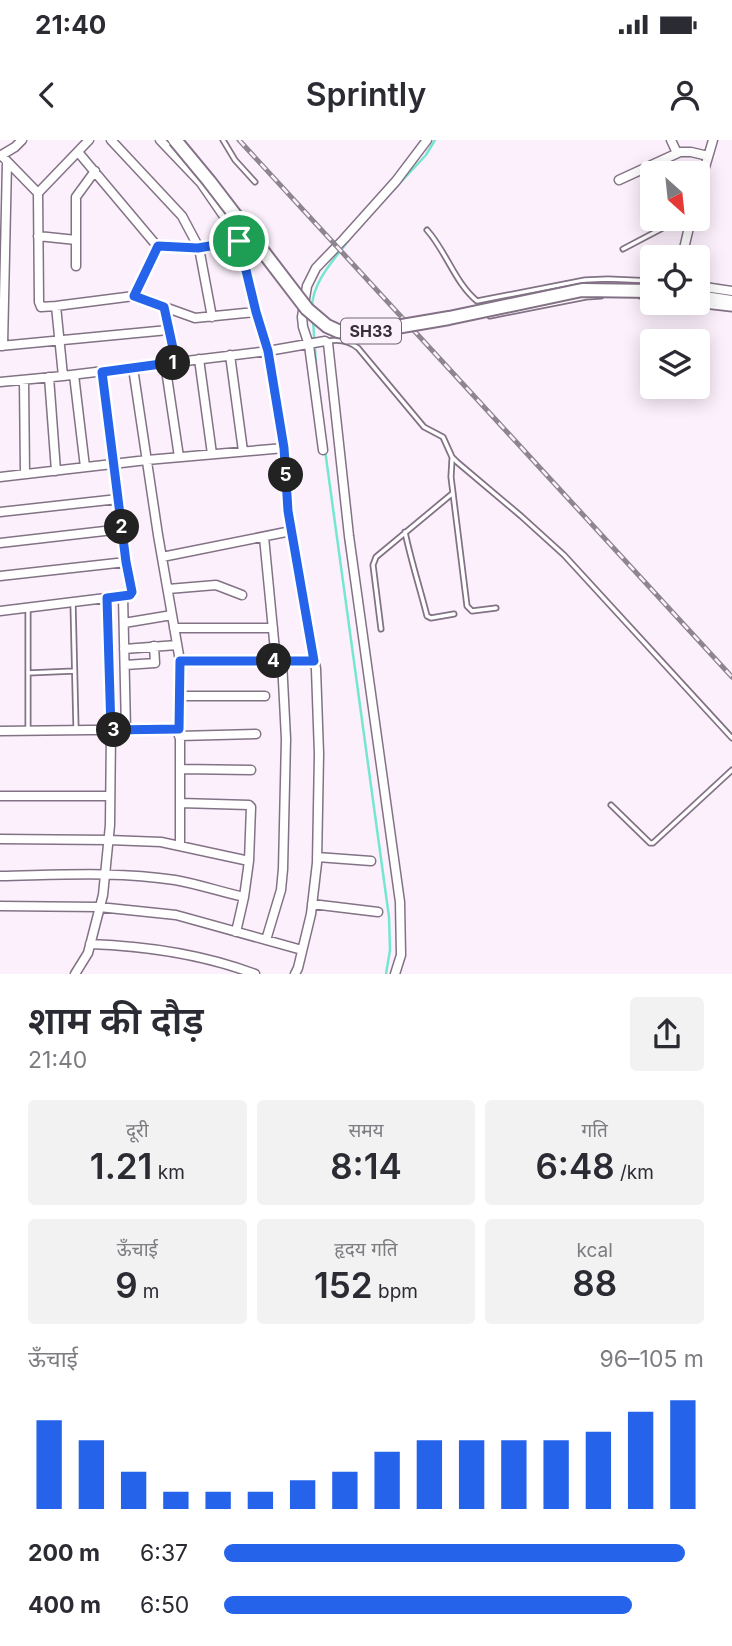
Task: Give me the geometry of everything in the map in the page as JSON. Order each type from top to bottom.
[{"type":"main road","name":"SH33","points":[[175,140],[307,309],[327,326],[338,331],[361,333],[401,327],[582,290],[640,290]]},
{"type":"main road","points":[[710,299],[732,302]]},
{"type":"street","points":[[22,140],[3,158],[1,346],[168,330]]},
{"type":"street","points":[[89,140],[38,193],[41,307],[134,296],[191,318],[256,312]]},
{"type":"street","points":[[111,140],[182,216],[198,248],[212,317]]},
{"type":"street","points":[[160,140],[201,183],[222,211],[239,241],[268,351],[284,448],[288,511],[316,669],[319,754],[317,858],[312,904],[295,974]]},
{"type":"street","points":[[395,974],[401,955],[400,902],[349,536],[317,344],[304,334],[303,317],[307,286],[312,275],[396,181],[427,140]]},
{"type":"street","points":[[671,140],[677,153]]},
{"type":"street","points":[[707,161],[713,140]]},
{"type":"street","points":[[78,152],[158,246],[198,248],[239,241]]},
{"type":"street","points":[[619,180],[677,153],[691,152],[708,156]]},
{"type":"street","points":[[3,158],[38,193]]},
{"type":"street","points":[[76,266],[76,197],[95,172]]},
{"type":"street","points":[[38,236],[76,240]]},
{"type":"street","points":[[134,296],[158,246]]},
{"type":"street","points":[[710,288],[732,291]]},
{"type":"street","points":[[56,306],[63,376]]},
{"type":"street","points":[[164,307],[176,362]]},
{"type":"street","points":[[0,382],[102,372],[317,344]]},
{"type":"street","points":[[317,344],[323,450]]},
{"type":"street","points":[[230,355],[243,451]]},
{"type":"street","points":[[199,359],[212,454]]},
{"type":"street","points":[[165,363],[179,457]]},
{"type":"street","points":[[133,368],[180,661],[180,846]]},
{"type":"street","points":[[0,611],[130,595],[132,592],[102,372]]},
{"type":"street","points":[[75,375],[85,467]]},
{"type":"street","points":[[49,377],[56,471]]},
{"type":"street","points":[[24,380],[25,474]]},
{"type":"street","points":[[0,477],[284,448]]},
{"type":"street","points":[[0,512],[118,499]]},
{"type":"street","points":[[0,543],[122,530]]},
{"type":"street","points":[[162,556],[291,531]]},
{"type":"street","points":[[264,537],[286,739],[284,869],[267,940]]},
{"type":"street","points":[[0,576],[126,562]]},
{"type":"street","points":[[168,589],[216,585],[242,595]]},
{"type":"street","points":[[123,596],[126,730]]},
{"type":"street","points":[[75,974],[86,958],[90,944],[99,907],[109,840],[111,730],[107,598]]},
{"type":"street","points":[[124,623],[172,615]]},
{"type":"street","points":[[174,628],[273,628]]},
{"type":"street","points":[[124,649],[177,645]]},
{"type":"street","points":[[125,664],[155,663],[154,646]]},
{"type":"street","points":[[180,661],[314,661]]},
{"type":"street","points":[[180,696],[265,696]]},
{"type":"street","points":[[0,731],[126,730],[256,734]]},
{"type":"street","points":[[180,769],[251,770]]},
{"type":"street","points":[[0,796],[110,796]]},
{"type":"street","points":[[180,803],[251,807],[249,861],[236,932]]},
{"type":"street","points":[[0,839],[161,842],[249,861]]},
{"type":"street","points":[[317,858],[370,861]]},
{"type":"street","points":[[0,876],[105,874],[177,881],[244,897]]},
{"type":"street","points":[[312,904],[377,912]]},
{"type":"street","points":[[0,906],[99,907],[176,915],[302,950]]},
{"type":"street","points":[[90,944],[126,945],[200,957],[255,974]]},
{"type":"lane","points":[[223,140],[235,160],[255,183]]},
{"type":"lane","points":[[427,230],[477,301],[584,281],[640,280]]},
{"type":"lane","points":[[623,249],[657,231]]},
{"type":"lane","points":[[490,316],[586,297],[640,297]]},
{"type":"lane","points":[[710,306],[732,309]]},
{"type":"lane","points":[[317,344],[336,340],[346,341],[358,348],[424,427],[443,437],[452,457],[564,555],[732,738]]},
{"type":"lane","points":[[452,457],[451,477],[467,606],[472,611],[496,608]]},
{"type":"lane","points":[[380,629],[373,565],[376,556],[453,493]]},
{"type":"lane","points":[[405,532],[427,616],[431,618],[454,614]]},
{"type":"lane","points":[[73,602],[76,730]]},
{"type":"lane","points":[[28,607],[28,731]]},
{"type":"lane","points":[[28,673],[75,671]]},
{"type":"lane","points":[[611,805],[653,843],[732,770]]},
{"type":"waterway","points":[[387,197],[426,155],[435,140]]},
{"type":"waterway","points":[[312,308],[320,280],[348,241]]},
{"type":"waterway","points":[[313,321],[317,377]]},
{"type":"waterway","points":[[325,450],[389,917],[390,950],[386,974]]},
{"type":"railway","points":[[239,140],[732,677]]},
{"type":"route","points":[[239,241],[268,351],[284,448],[288,511],[314,661],[180,661],[179,729],[111,730],[107,598],[130,595],[132,592],[102,372],[176,362],[164,307],[134,296],[158,246],[198,248],[239,241]]}]
